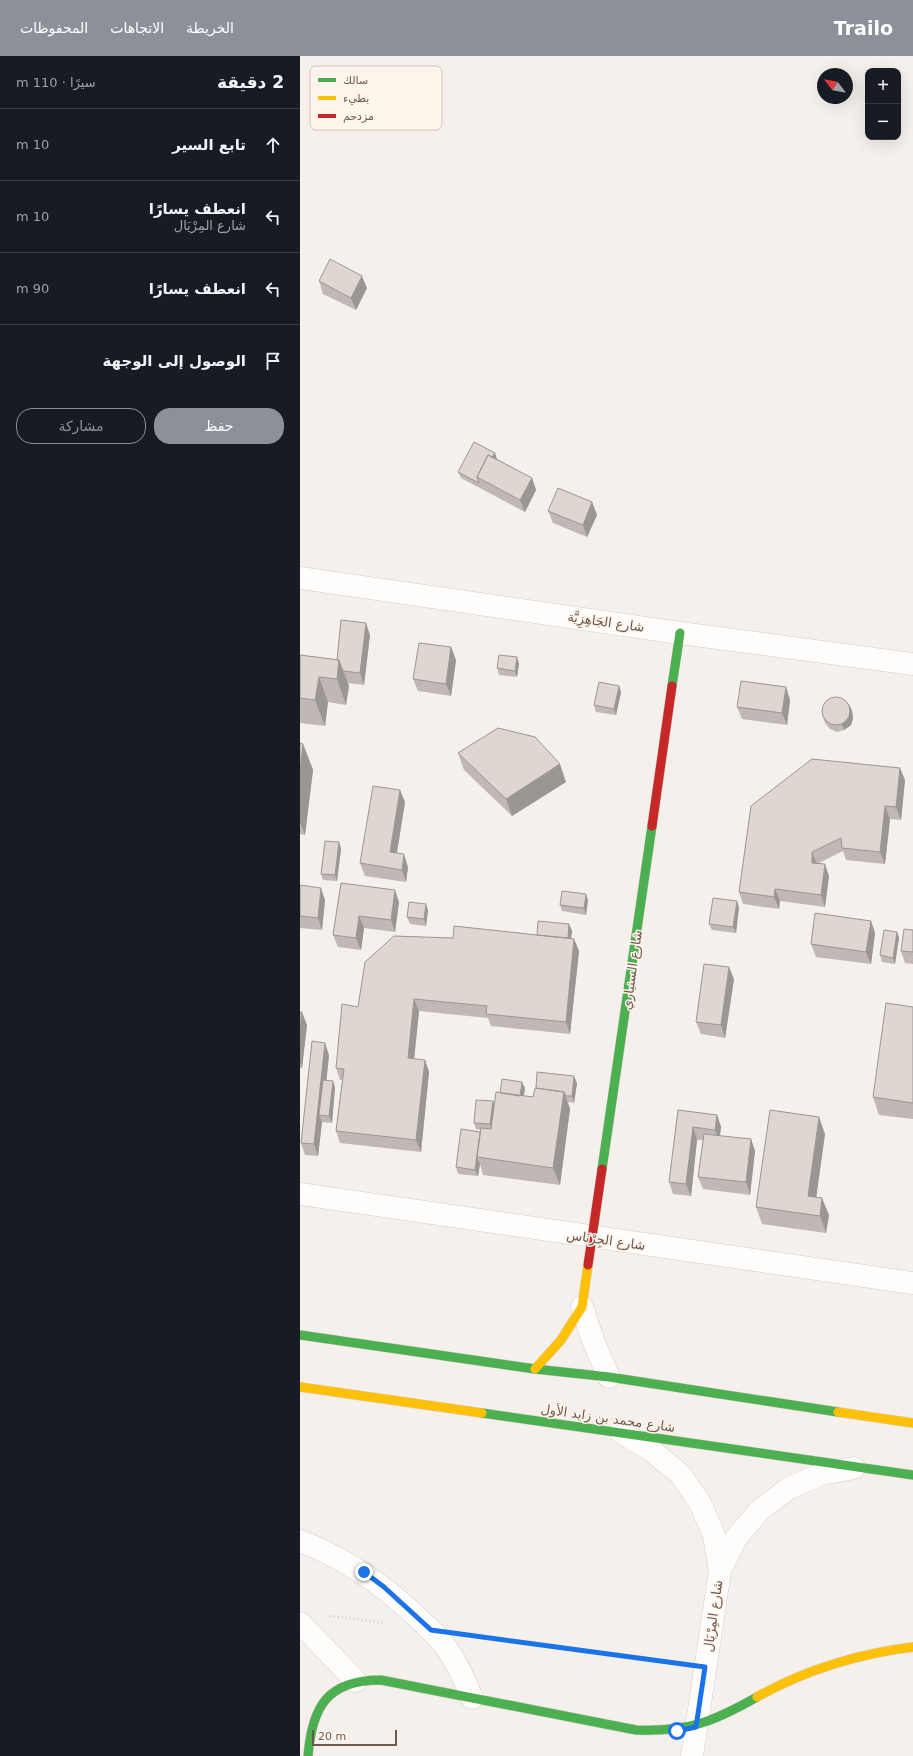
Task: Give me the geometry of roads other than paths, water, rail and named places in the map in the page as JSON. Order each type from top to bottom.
[{"type":"street","name":"شارع الجَاهِزِيَّة","points":[[300,578],[680,633],[913,664]]},
{"type":"street","name":"شارع السنياري","points":[[535,1368],[561,1340],[582,1307],[594,1238],[680,633]]},
{"type":"street","name":"شارع الجِرْنَاس","points":[[300,1194],[594,1238],[913,1283]]},
{"type":"street","name":"شارع السنياري","points":[[582,1307],[594,1343],[609,1377]]},
{"type":"street","points":[[300,1335],[609,1377],[913,1423]]},
{"type":"street","name":"شارع محمد بن زايد الأول","points":[[300,1386],[913,1475]]},
{"type":"street","name":"شارع المِرْيَال","points":[[621,1432],[652,1451],[680,1474],[700,1503],[714,1535],[720,1571]]},
{"type":"street","name":"شارع المِرْيَال","points":[[692,1756],[720,1571],[736,1538],[760,1510],[788,1488],[822,1474],[858,1467]]},
{"type":"street","points":[[300,1541],[343,1560],[364,1572],[388,1591],[431,1630],[445,1645],[456,1663],[472,1698]]},
{"type":"street","points":[[300,1623],[356,1681]]},
{"type":"street","points":[[308,1756],[313,1722],[318,1711],[334,1692],[356,1681],[381,1680],[636,1730],[656,1732],[677,1731],[696,1727],[728,1714],[790,1680],[823,1667],[858,1657],[913,1648]]}]
